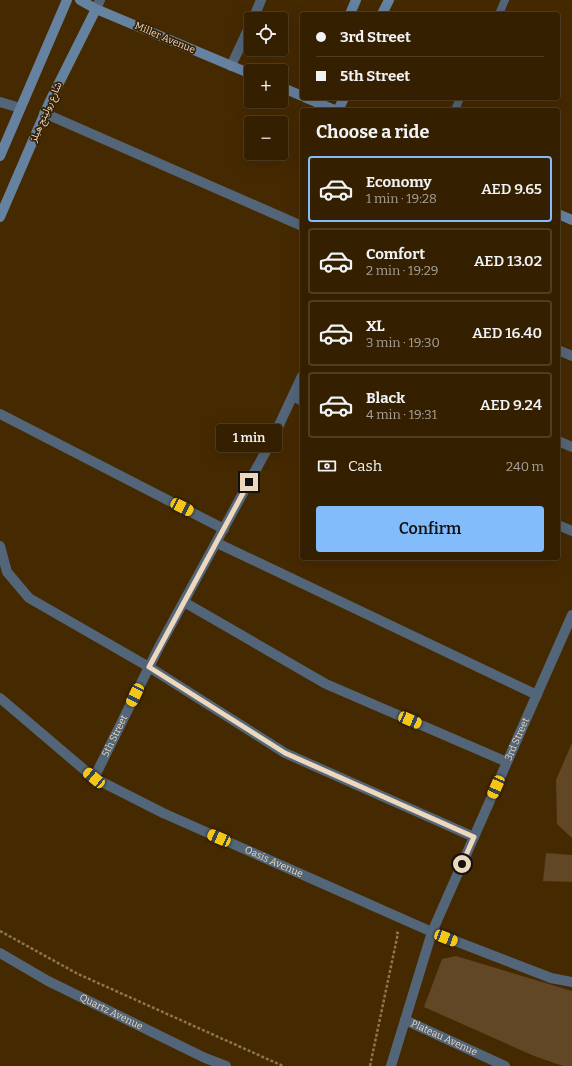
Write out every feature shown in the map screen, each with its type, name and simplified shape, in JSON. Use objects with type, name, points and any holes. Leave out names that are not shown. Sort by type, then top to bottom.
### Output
[{"type":"main road","points":[[0,156],[67,0]]},
{"type":"main road","name":"Miller Avenue","points":[[80,0],[98,5],[244,71]]},
{"type":"main road","points":[[351,12],[356,0]]},
{"type":"main road","points":[[383,12],[389,0]]},
{"type":"main road","name":"شارع رولينج هيلز","points":[[0,217],[44,113],[98,5]]},
{"type":"main road","points":[[288,90],[300,95]]},
{"type":"main road","points":[[312,100],[330,108]]},
{"type":"main road","points":[[560,215],[572,220]]},
{"type":"street","points":[[256,12],[261,0]]},
{"type":"street","points":[[231,66],[244,38]]},
{"type":"street","points":[[0,102],[20,108]]},
{"type":"street","points":[[44,113],[300,225]]},
{"type":"street","points":[[560,351],[572,356]]},
{"type":"street","name":"5th Street","points":[[94,778],[149,667],[272,440],[300,380]]},
{"type":"street","points":[[292,396],[300,400]]},
{"type":"street","points":[[0,414],[224,529]]},
{"type":"street","points":[[560,442],[572,447]]},
{"type":"street","points":[[560,526],[572,531]]},
{"type":"street","points":[[217,543],[537,695]]},
{"type":"street","points":[[0,546],[7,572],[29,598],[149,667],[285,753],[474,837]]},
{"type":"street","points":[[184,602],[326,684],[507,762]]},
{"type":"street","name":"3rd Street","points":[[391,1066],[432,932],[572,616]]},
{"type":"street","name":"Oasis Avenue","points":[[0,698],[94,778],[163,813],[432,932],[551,978],[572,982]]},
{"type":"street","name":"Quartz Avenue","points":[[0,953],[48,981],[205,1058],[226,1066]]},
{"type":"street","name":"Plateau Avenue","points":[[405,1020],[505,1066]]},
{"type":"lane","points":[[499,12],[505,0]]},
{"type":"path","points":[[370,1066],[398,933],[390,930]]},
{"type":"path","points":[[0,931],[78,974],[283,1066]]},
{"type":"shaded area","points":[[572,743],[572,838],[557,824],[556,780]]},
{"type":"shaded area","points":[[546,853],[572,855],[572,882],[543,881]]},
{"type":"shaded area","points":[[456,956],[572,991],[572,1066],[563,1066],[534,1056],[424,1007],[442,959]]},
{"type":"route","points":[[249,482],[149,667],[285,753],[474,837],[462,864]]}]
